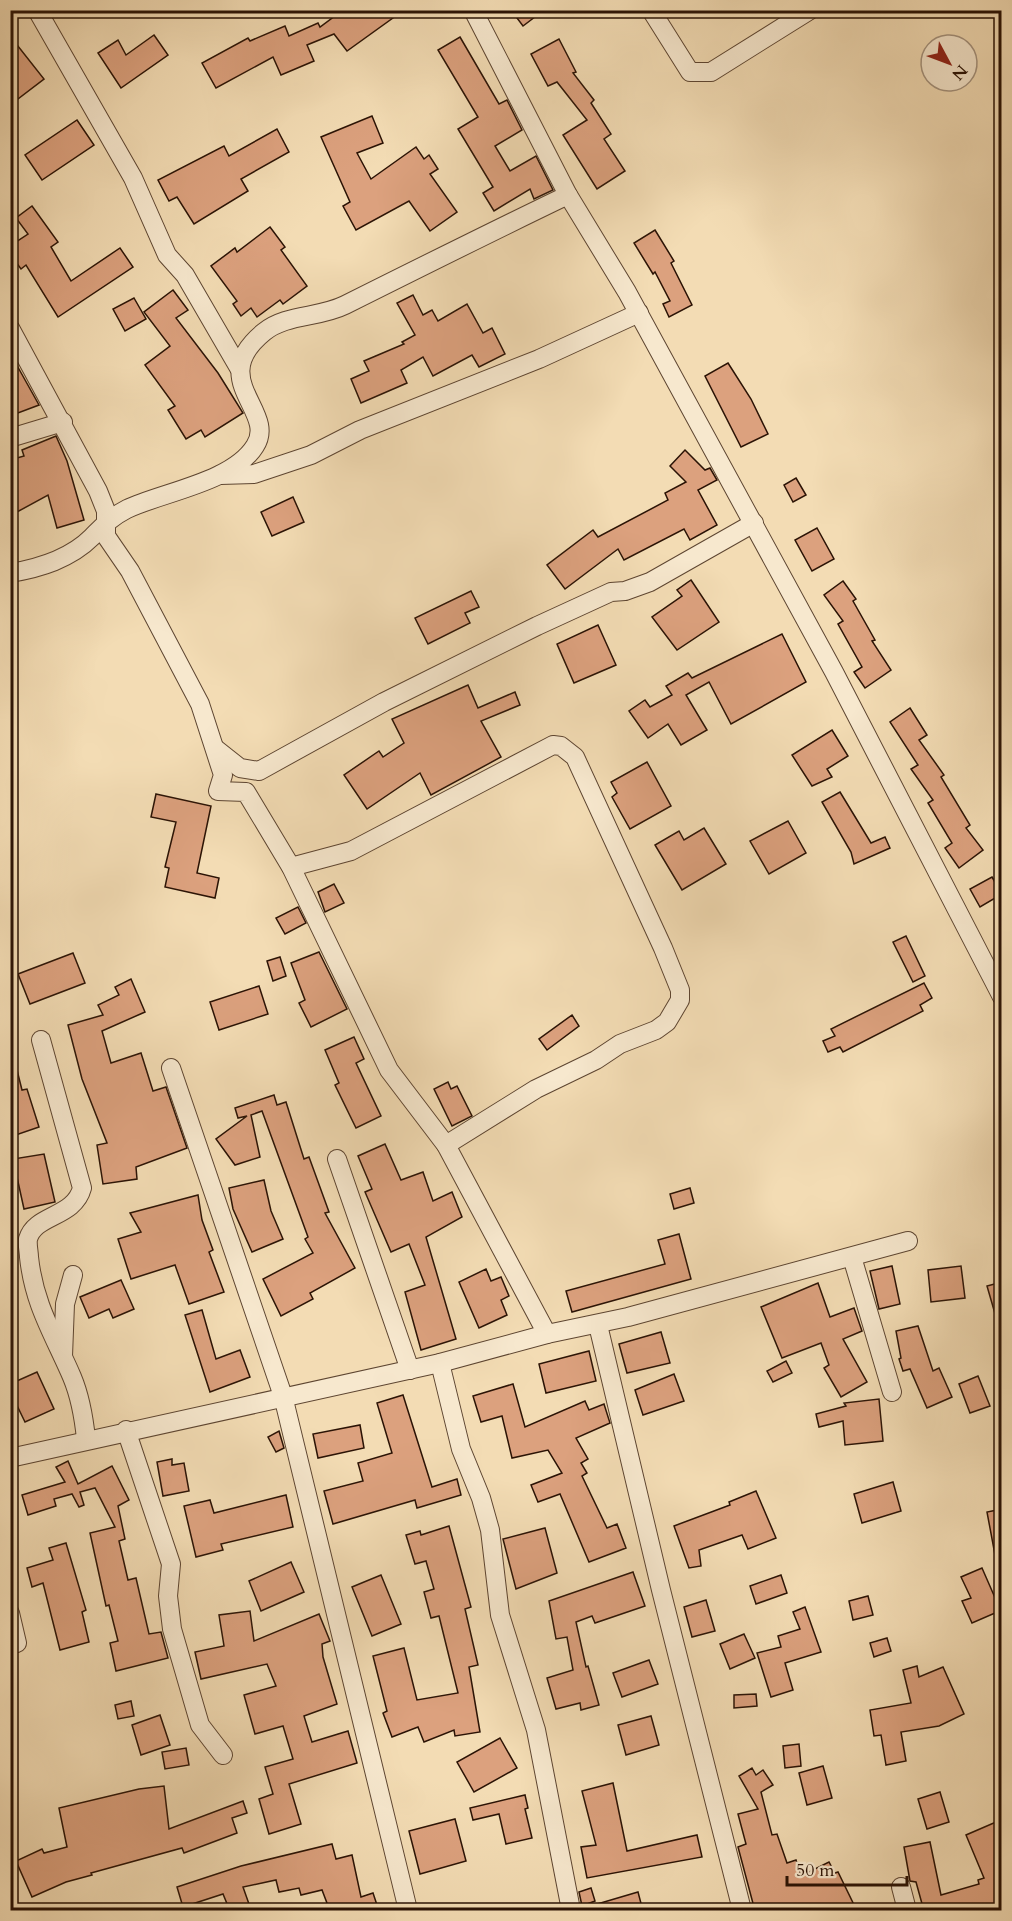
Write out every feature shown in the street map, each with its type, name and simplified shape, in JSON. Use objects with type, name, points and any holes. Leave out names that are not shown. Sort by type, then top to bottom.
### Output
[{"type":"street","points":[[10,573],[48,565],[73,552],[106,520],[129,508],[218,475],[245,458],[256,446],[260,434],[258,422],[241,383],[239,368],[185,275],[167,255],[133,177],[37,10]]},
{"type":"street","points":[[474,10],[568,195],[639,313],[754,523],[1002,997]]},
{"type":"street","points":[[651,10],[690,72],[711,72],[810,10]]},
{"type":"street","points":[[239,368],[248,350],[273,326],[345,305],[568,195]]},
{"type":"street","points":[[218,475],[254,474],[311,455],[360,430],[539,359],[639,313]]},
{"type":"street","points":[[10,328],[63,422],[98,491],[106,511],[106,536],[130,571],[200,704],[223,775],[218,791],[246,792]]},
{"type":"street","points":[[10,438],[63,422]]},
{"type":"street","points":[[246,792],[260,771],[384,702],[611,592],[625,591],[650,582],[754,523]]},
{"type":"street","points":[[291,867],[351,851],[553,745],[561,746],[575,757],[663,948],[680,990],[680,1000],[667,1023],[656,1030],[620,1044],[596,1060],[536,1089],[446,1145]]},
{"type":"street","points":[[216,749],[240,768],[260,771]]},
{"type":"street","points":[[246,792],[291,867],[389,1070],[446,1145],[547,1334]]},
{"type":"street","points":[[41,1040],[82,1188],[79,1199],[68,1210],[32,1231],[27,1241],[31,1276],[45,1324],[73,1380],[86,1439]]},
{"type":"street","points":[[171,1068],[283,1396],[408,1911]]},
{"type":"street","points":[[337,1159],[410,1370]]},
{"type":"street","points":[[10,1458],[126,1430],[410,1370],[547,1334],[598,1325],[908,1241]]},
{"type":"street","points":[[852,1257],[892,1392]]},
{"type":"street","points":[[63,1359],[64,1304],[73,1275]]},
{"type":"street","points":[[598,1325],[661,1590],[742,1911]]},
{"type":"street","points":[[440,1363],[461,1449],[481,1498],[490,1530],[500,1615],[536,1731],[571,1911]]},
{"type":"street","points":[[126,1430],[171,1564],[168,1596],[172,1629],[200,1725],[223,1755]]},
{"type":"street","points":[[10,1614],[17,1643]]},
{"type":"street","points":[[901,1887],[907,1911]]},
{"type":"building","points":[[343,10],[404,10],[347,51],[334,34],[307,45],[314,61],[281,75],[273,57],[216,88],[202,63],[248,38],[250,41],[285,26],[289,36],[318,23],[320,27]]},
{"type":"building","points":[[511,10],[544,10],[523,26]]},
{"type":"building","points":[[154,35],[168,55],[121,88],[98,53],[118,40],[126,55]]},
{"type":"building","points":[[10,36],[44,79],[10,105]]},
{"type":"building","points":[[460,37],[499,104],[507,100],[522,130],[495,146],[510,171],[536,156],[553,190],[534,199],[530,189],[494,211],[483,193],[493,187],[458,129],[478,117],[438,50]]},
{"type":"building","points":[[559,39],[576,72],[573,73],[594,100],[591,103],[611,134],[604,139],[625,171],[597,189],[563,135],[587,120],[557,82],[548,86],[531,54]]},
{"type":"building","points":[[372,116],[383,143],[357,153],[371,179],[416,147],[424,159],[429,155],[438,169],[430,174],[457,212],[430,231],[409,201],[356,230],[343,206],[350,202],[321,137]]},
{"type":"building","points":[[77,120],[94,145],[42,180],[25,155]]},
{"type":"building","points":[[277,129],[289,152],[241,179],[248,191],[194,224],[177,197],[169,201],[158,180],[224,146],[229,156]]},
{"type":"building","points":[[32,206],[58,242],[51,247],[71,281],[120,248],[133,267],[58,317],[26,265],[21,269],[10,254],[10,246],[28,234],[16,218]]},
{"type":"building","points":[[270,227],[285,247],[281,250],[307,286],[283,304],[280,300],[257,317],[251,308],[241,316],[233,304],[237,301],[211,266],[235,248],[237,252]]},
{"type":"building","points":[[655,230],[674,261],[671,263],[692,305],[669,317],[663,304],[670,301],[655,272],[653,274],[634,243]]},
{"type":"building","points":[[173,290],[188,310],[176,318],[218,373],[243,413],[205,437],[201,430],[186,439],[168,410],[175,406],[145,365],[170,346],[144,312]]},
{"type":"building","points":[[413,295],[423,315],[432,310],[438,321],[467,304],[483,333],[492,328],[505,354],[479,367],[472,355],[433,376],[423,357],[401,370],[407,383],[361,403],[351,379],[369,371],[364,361],[404,344],[402,342],[415,335],[397,303]]},
{"type":"building","points":[[134,298],[146,319],[125,331],[113,309]]},
{"type":"building","points":[[10,353],[39,405],[10,416]]},
{"type":"building","points":[[728,363],[751,399],[768,434],[741,447],[705,376]]},
{"type":"building","points":[[56,436],[67,461],[84,520],[57,528],[48,495],[17,512],[10,501],[10,460],[24,456],[22,450]]},
{"type":"building","points":[[685,450],[705,470],[710,468],[717,480],[698,490],[717,525],[690,540],[684,529],[624,560],[618,549],[565,589],[547,565],[593,530],[598,537],[668,500],[665,493],[686,482],[670,466]]},
{"type":"building","points":[[796,478],[806,495],[793,502],[784,485]]},
{"type":"building","points":[[293,497],[304,522],[272,536],[261,512]]},
{"type":"building","points":[[817,528],[834,559],[812,571],[795,540]]},
{"type":"building","points":[[691,580],[719,622],[677,650],[652,617],[682,596],[677,590]]},
{"type":"building","points":[[843,581],[856,599],[853,601],[875,640],[872,641],[891,670],[865,688],[854,672],[862,667],[838,624],[843,621],[824,595]]},
{"type":"building","points":[[471,591],[479,607],[465,613],[470,623],[428,644],[415,618]]},
{"type":"building","points":[[598,625],[616,665],[574,683],[557,644]]},
{"type":"building","points":[[782,634],[806,682],[731,724],[709,682],[686,695],[707,730],[681,745],[668,724],[648,738],[629,711],[645,700],[650,707],[672,695],[666,686],[688,673],[692,678]]},
{"type":"building","points":[[468,685],[478,708],[515,692],[520,705],[481,721],[501,757],[431,795],[420,773],[367,809],[344,775],[379,751],[383,757],[404,743],[392,719]]},
{"type":"building","points":[[910,708],[927,735],[919,740],[944,775],[941,777],[970,825],[966,828],[983,850],[959,868],[945,848],[952,843],[928,803],[933,800],[911,769],[918,765],[890,722]]},
{"type":"building","points":[[832,730],[848,756],[827,769],[832,777],[812,786],[792,755]]},
{"type":"building","points":[[647,762],[671,806],[630,829],[612,797],[617,793],[611,782]]},
{"type":"building","points":[[840,792],[871,843],[885,837],[890,848],[854,864],[851,852],[822,802]]},
{"type":"building","points":[[156,794],[211,806],[197,873],[219,878],[215,898],[165,887],[169,868],[165,867],[176,822],[151,817]]},
{"type":"building","points":[[788,821],[806,853],[769,874],[750,841]]},
{"type":"building","points":[[704,828],[726,864],[682,890],[655,845],[679,831],[684,840]]},
{"type":"building","points":[[992,877],[1002,894],[980,907],[970,889]]},
{"type":"building","points":[[334,884],[344,903],[325,912],[318,892]]},
{"type":"building","points":[[298,907],[306,923],[285,934],[276,918]]},
{"type":"building","points":[[906,936],[925,976],[913,982],[893,942]]},
{"type":"building","points":[[319,952],[347,1009],[311,1027],[299,1003],[305,1000],[291,963]]},
{"type":"building","points":[[73,953],[85,983],[30,1004],[18,974]]},
{"type":"building","points":[[280,957],[286,976],[273,981],[267,961]]},
{"type":"building","points":[[131,979],[145,1012],[102,1031],[111,1063],[141,1053],[153,1091],[166,1087],[187,1148],[136,1167],[137,1179],[103,1184],[97,1145],[107,1143],[82,1079],[68,1025],[103,1015],[98,1005],[119,995],[115,987]]},
{"type":"building","points":[[924,983],[932,998],[920,1005],[923,1011],[843,1052],[840,1047],[828,1052],[823,1041],[835,1036],[831,1029]]},
{"type":"building","points":[[259,986],[268,1014],[219,1030],[210,1002]]},
{"type":"building","points":[[572,1015],[579,1026],[547,1050],[539,1039]]},
{"type":"building","points":[[354,1037],[364,1059],[356,1063],[381,1116],[356,1128],[335,1085],[339,1083],[325,1050]]},
{"type":"building","points":[[10,1062],[15,1062],[22,1090],[27,1089],[39,1127],[10,1137]]},
{"type":"building","points":[[448,1082],[451,1089],[457,1086],[472,1116],[452,1126],[434,1089]]},
{"type":"building","points":[[274,1095],[277,1105],[286,1102],[304,1159],[309,1157],[329,1212],[325,1213],[355,1268],[310,1293],[313,1299],[281,1316],[263,1279],[313,1253],[305,1239],[308,1237],[262,1111],[251,1115],[260,1157],[235,1165],[216,1139],[247,1116],[238,1118],[235,1108]]},
{"type":"building","points":[[385,1144],[401,1180],[423,1172],[433,1201],[452,1192],[462,1217],[426,1237],[456,1339],[421,1350],[405,1292],[425,1285],[409,1244],[391,1252],[365,1192],[372,1189],[358,1156]]},
{"type":"building","points":[[44,1154],[55,1202],[24,1209],[13,1159]]},
{"type":"building","points":[[264,1180],[271,1211],[283,1239],[252,1252],[233,1209],[229,1188]]},
{"type":"building","points":[[690,1188],[694,1203],[674,1209],[670,1194]]},
{"type":"building","points":[[198,1195],[202,1220],[213,1250],[209,1252],[224,1292],[189,1304],[175,1265],[131,1279],[118,1239],[141,1232],[130,1213]]},
{"type":"building","points":[[679,1234],[691,1279],[572,1312],[566,1291],[665,1264],[658,1240]]},
{"type":"building","points":[[892,1266],[900,1304],[879,1309],[870,1271]]},
{"type":"building","points":[[961,1266],[965,1298],[931,1302],[928,1270]]},
{"type":"building","points":[[486,1269],[491,1281],[501,1277],[509,1296],[501,1300],[507,1315],[479,1328],[459,1282]]},
{"type":"building","points":[[121,1280],[134,1309],[113,1318],[109,1309],[89,1318],[80,1297]]},
{"type":"building","points":[[1002,1282],[1002,1323],[998,1324],[987,1286]]},
{"type":"building","points":[[818,1283],[830,1317],[854,1308],[862,1331],[843,1339],[867,1382],[841,1397],[824,1368],[829,1365],[821,1343],[782,1358],[761,1307]]},
{"type":"building","points":[[202,1310],[216,1359],[240,1350],[250,1377],[210,1392],[185,1315]]},
{"type":"building","points":[[918,1326],[933,1371],[939,1368],[952,1397],[927,1408],[910,1369],[903,1371],[899,1359],[901,1358],[896,1331]]},
{"type":"building","points":[[661,1332],[670,1363],[627,1373],[619,1344]]},
{"type":"building","points":[[589,1351],[596,1381],[546,1393],[539,1364]]},
{"type":"building","points":[[786,1361],[792,1373],[773,1382],[767,1371]]},
{"type":"building","points":[[37,1372],[54,1409],[25,1422],[10,1391],[10,1384]]},
{"type":"building","points":[[674,1374],[684,1401],[643,1415],[635,1390]]},
{"type":"building","points":[[978,1376],[990,1406],[970,1413],[959,1384]]},
{"type":"building","points":[[513,1384],[525,1427],[585,1401],[589,1410],[604,1404],[610,1423],[576,1438],[588,1459],[581,1463],[587,1473],[582,1476],[607,1528],[617,1524],[626,1548],[589,1562],[560,1494],[538,1502],[531,1485],[562,1473],[548,1450],[512,1458],[502,1416],[481,1422],[473,1396]]},
{"type":"building","points":[[403,1395],[432,1487],[457,1479],[461,1495],[417,1508],[415,1500],[333,1524],[324,1491],[363,1481],[358,1463],[392,1453],[377,1403]]},
{"type":"building","points":[[879,1399],[883,1441],[845,1445],[843,1421],[819,1427],[816,1414],[846,1406],[844,1403]]},
{"type":"building","points":[[360,1425],[364,1448],[318,1458],[313,1434]]},
{"type":"building","points":[[279,1431],[284,1448],[276,1452],[268,1437]]},
{"type":"building","points":[[172,1459],[172,1465],[184,1463],[189,1491],[163,1496],[157,1462]]},
{"type":"building","points":[[68,1461],[78,1484],[112,1466],[129,1500],[118,1506],[125,1539],[119,1541],[128,1580],[136,1578],[149,1634],[161,1632],[168,1658],[116,1671],[110,1643],[118,1641],[109,1605],[106,1606],[90,1533],[115,1527],[95,1488],[80,1492],[84,1505],[79,1507],[72,1494],[54,1499],[56,1506],[28,1515],[22,1495],[65,1482],[56,1467]]},
{"type":"building","points":[[893,1482],[901,1511],[862,1523],[854,1494]]},
{"type":"building","points":[[756,1491],[776,1538],[748,1549],[742,1535],[699,1550],[701,1566],[689,1568],[674,1526],[730,1505],[729,1502]]},
{"type":"building","points":[[286,1495],[293,1527],[221,1544],[223,1550],[196,1557],[184,1506],[210,1500],[214,1513]]},
{"type":"building","points":[[1002,1509],[1002,1554],[995,1555],[987,1512]]},
{"type":"building","points":[[449,1526],[471,1607],[465,1609],[478,1665],[469,1667],[480,1732],[455,1736],[454,1730],[424,1742],[418,1727],[392,1737],[383,1713],[387,1711],[373,1656],[404,1648],[417,1700],[458,1693],[439,1616],[431,1618],[424,1592],[434,1589],[426,1561],[415,1564],[406,1535],[420,1531],[421,1535]]},
{"type":"building","points":[[545,1528],[557,1573],[516,1589],[503,1539]]},
{"type":"building","points":[[66,1543],[86,1610],[82,1612],[89,1642],[60,1650],[43,1583],[32,1587],[27,1568],[53,1560],[49,1548]]},
{"type":"building","points":[[291,1562],[304,1592],[261,1611],[249,1581]]},
{"type":"building","points":[[982,1568],[996,1600],[1002,1599],[1002,1610],[972,1623],[962,1601],[971,1598],[961,1577]]},
{"type":"building","points":[[633,1572],[645,1606],[595,1623],[592,1616],[576,1622],[586,1667],[588,1666],[599,1705],[581,1710],[580,1703],[556,1709],[547,1678],[573,1670],[567,1637],[556,1639],[549,1601]]},
{"type":"building","points":[[381,1575],[401,1624],[372,1636],[352,1587]]},
{"type":"building","points":[[781,1575],[787,1593],[756,1604],[750,1586]]},
{"type":"building","points":[[868,1596],[873,1615],[853,1620],[849,1601]]},
{"type":"building","points":[[706,1600],[715,1631],[692,1637],[684,1607]]},
{"type":"building","points":[[805,1607],[821,1652],[785,1663],[793,1690],[771,1697],[757,1653],[781,1647],[778,1636],[800,1629],[793,1612]]},
{"type":"building","points":[[250,1611],[254,1641],[319,1614],[330,1641],[322,1644],[323,1657],[337,1704],[304,1716],[312,1742],[348,1731],[357,1763],[289,1784],[301,1824],[269,1834],[259,1799],[273,1794],[265,1767],[293,1759],[283,1726],[255,1734],[244,1695],[276,1686],[267,1664],[201,1679],[195,1652],[224,1646],[219,1615]]},
{"type":"building","points":[[744,1634],[755,1658],[730,1669],[720,1644]]},
{"type":"building","points":[[887,1638],[891,1651],[874,1657],[870,1643]]},
{"type":"building","points":[[649,1660],[658,1684],[622,1697],[613,1673]]},
{"type":"building","points":[[917,1666],[919,1677],[943,1667],[964,1714],[939,1726],[901,1732],[906,1761],[886,1765],[881,1735],[874,1736],[870,1710],[911,1703],[903,1670]]},
{"type":"building","points":[[756,1694],[757,1706],[734,1708],[734,1695]]},
{"type":"building","points":[[131,1701],[134,1716],[118,1719],[115,1705]]},
{"type":"building","points":[[160,1715],[170,1745],[141,1755],[132,1725]]},
{"type":"building","points":[[651,1716],[659,1745],[626,1755],[618,1725]]},
{"type":"building","points":[[500,1738],[517,1768],[474,1792],[457,1762]]},
{"type":"building","points":[[799,1744],[801,1766],[785,1768],[783,1746]]},
{"type":"building","points":[[186,1748],[189,1765],[165,1769],[162,1752]]},
{"type":"building","points":[[823,1766],[832,1798],[807,1805],[799,1773]]},
{"type":"building","points":[[752,1768],[756,1775],[763,1770],[773,1785],[761,1792],[772,1835],[777,1834],[787,1863],[796,1860],[801,1876],[829,1862],[835,1873],[838,1872],[857,1911],[778,1911],[778,1904],[755,1911],[738,1847],[746,1844],[738,1814],[758,1809],[739,1776]]},
{"type":"building","points":[[613,1783],[627,1851],[697,1835],[702,1857],[587,1878],[581,1847],[596,1845],[582,1791]]},
{"type":"building","points":[[164,1786],[169,1829],[243,1801],[247,1813],[232,1818],[237,1833],[184,1853],[182,1848],[91,1873],[92,1875],[66,1882],[32,1897],[16,1861],[42,1849],[44,1853],[67,1847],[59,1808],[139,1789]]},
{"type":"building","points":[[940,1792],[949,1822],[927,1829],[918,1799]]},
{"type":"building","points":[[525,1795],[528,1808],[525,1809],[532,1838],[506,1844],[499,1814],[473,1820],[470,1808]]},
{"type":"building","points":[[455,1819],[466,1861],[420,1874],[409,1831]]},
{"type":"building","points":[[996,1822],[1002,1836],[1002,1911],[924,1911],[916,1882],[910,1881],[904,1847],[930,1842],[941,1895],[979,1884],[978,1880],[984,1878],[966,1835]]},
{"type":"building","points":[[332,1844],[336,1859],[352,1855],[361,1897],[373,1893],[379,1911],[330,1911],[322,1890],[301,1895],[299,1888],[279,1892],[276,1880],[243,1887],[249,1904],[230,1911],[223,1894],[183,1907],[177,1887],[241,1866]]},
{"type":"building","points":[[591,1888],[595,1901],[582,1906],[579,1892]]},
{"type":"building","points":[[638,1892],[643,1911],[588,1911],[587,1907]]}]
